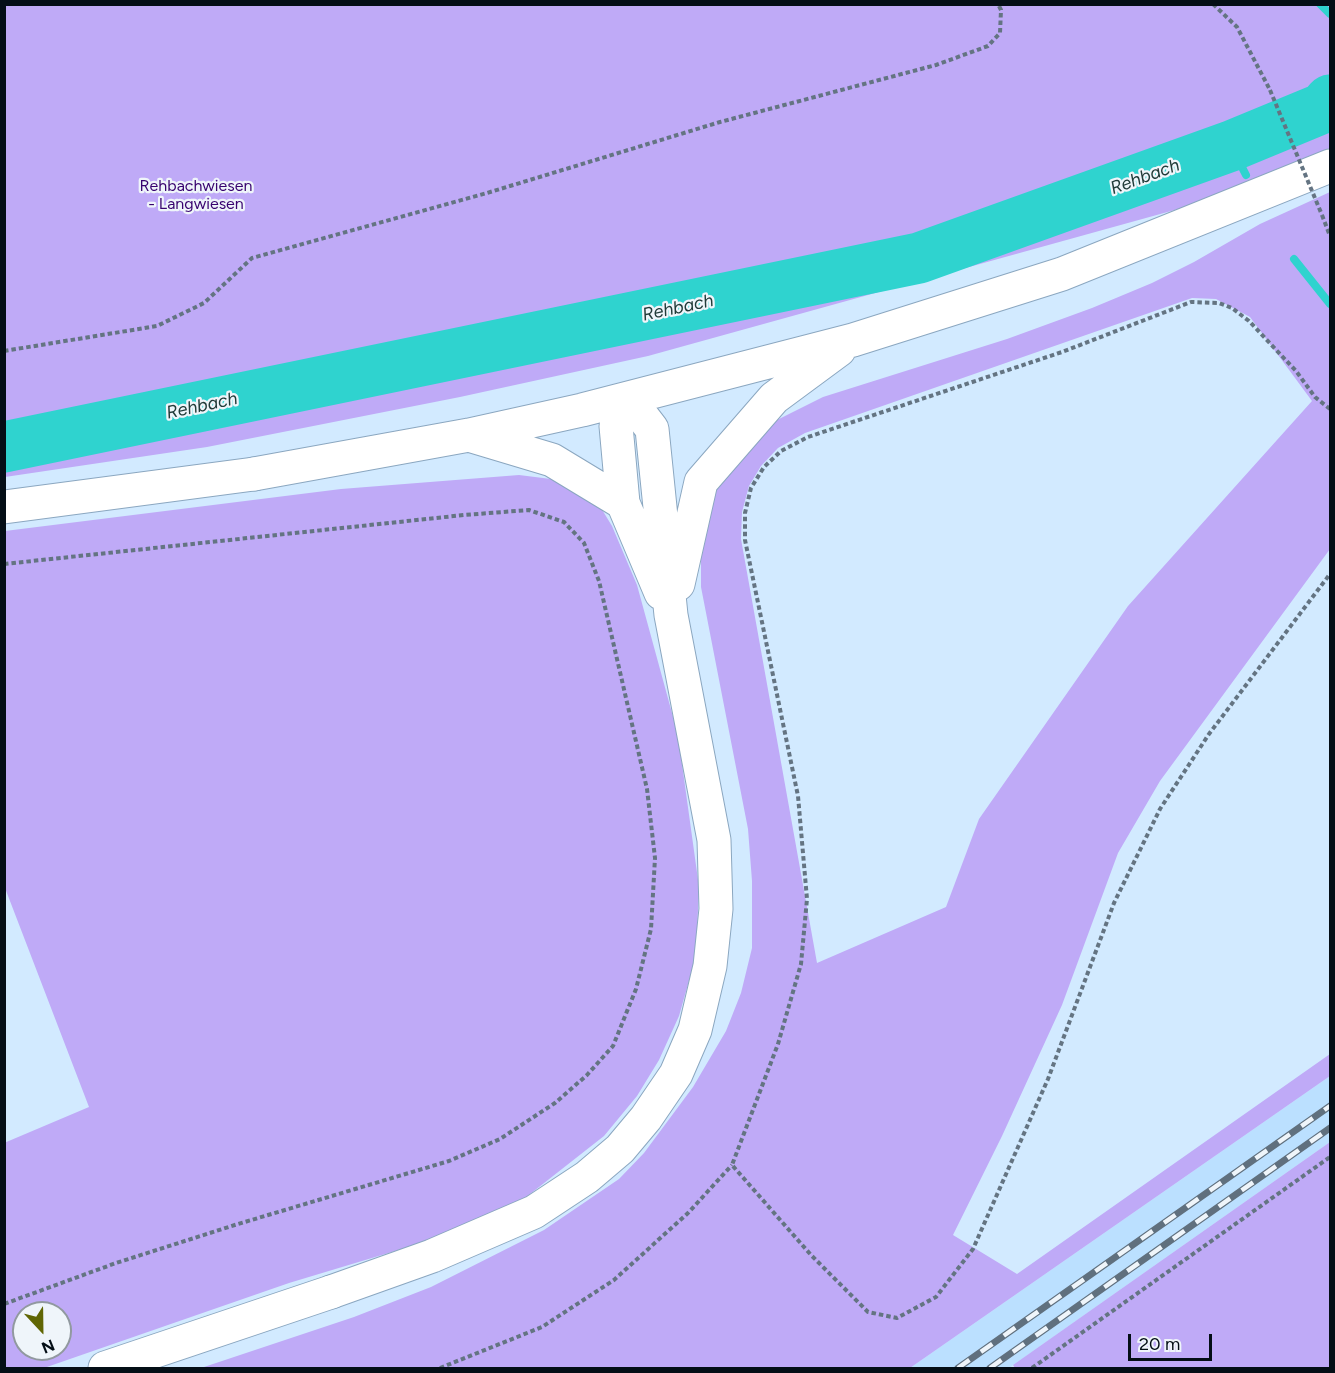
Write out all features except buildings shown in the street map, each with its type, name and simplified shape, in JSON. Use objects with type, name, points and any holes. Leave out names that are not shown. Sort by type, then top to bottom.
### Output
[{"type":"main road","points":[[4,507],[254,474],[468,435],[629,399],[852,340],[1062,274],[1330,166]]},
{"type":"main road","points":[[671,615],[701,482],[774,398],[852,340]]},
{"type":"main road","points":[[629,399],[616,426],[623,503],[671,615]]},
{"type":"main road","points":[[105,1368],[432,1256],[534,1212],[587,1177],[620,1149],[646,1119],[676,1074],[694,1030],[704,997],[716,909],[714,840],[671,615],[652,429],[629,399]]},
{"type":"main road","points":[[468,435],[552,460],[623,503]]},
{"type":"path","points":[[4,351],[157,326],[204,303],[252,258],[487,193],[720,122],[936,65],[988,46],[1000,33],[1001,10],[998,4]]},
{"type":"path","points":[[1213,4],[1237,27],[1270,90],[1330,236]]},
{"type":"path","points":[[440,1368],[542,1327],[614,1280],[688,1213],[732,1165],[778,1044],[801,964],[807,899],[798,796],[745,540],[745,513],[751,488],[764,467],[781,451],[808,437],[1062,352],[1191,302],[1219,303],[1232,308],[1249,321],[1296,371],[1315,398],[1330,409]]},
{"type":"path","points":[[4,564],[496,512],[529,510],[564,522],[584,543],[599,581],[647,789],[655,858],[651,929],[636,989],[625,1018],[613,1046],[587,1075],[555,1103],[500,1139],[448,1161],[205,1235],[4,1304]]},
{"type":"path","points":[[732,1165],[810,1256],[868,1312],[897,1318],[936,1297],[973,1250],[1048,1079],[1114,903],[1160,809],[1209,734],[1330,574]]},
{"type":"path","points":[[1032,1368],[1330,1156]]},
{"type":"shaded area","points":[[1330,1076],[1330,1142],[1009,1368],[910,1368]]},
{"type":"green space","name":"Rehbachwiesen - Langwiesen","points":[[5,5],[1330,5],[1330,149],[1200,203],[648,356],[460,397],[207,447],[5,477]]},
{"type":"green space","points":[[1330,192],[1330,549],[1160,781],[1118,853],[1062,1005],[1002,1136],[953,1235],[1017,1274],[1330,1054],[1330,1076],[910,1368],[201,1368],[354,1317],[431,1287],[544,1230],[619,1179],[644,1153],[693,1087],[726,1031],[741,993],[752,948],[752,881],[748,829],[701,587],[701,552],[714,484],[767,425],[823,397],[1007,339],[1092,308],[1152,283],[1194,262],[1260,224]],"holes":[[[1192,298],[1216,299],[1250,317],[1312,401],[1128,606],[979,819],[946,907],[817,963],[741,539],[742,512],[749,486],[761,466],[778,448],[805,433]]]},
{"type":"green space","points":[[519,475],[551,479],[569,486],[601,508],[612,526],[637,585],[678,735],[699,887],[696,956],[679,1016],[659,1060],[637,1096],[604,1136],[525,1198],[425,1242],[289,1283],[72,1358],[72,1301],[12,1301],[12,1361],[64,1361],[44,1368],[5,1368],[4,1143],[89,1107],[5,888],[5,531],[341,489]]},
{"type":"green space","points":[[1330,1142],[1330,1368],[1015,1368],[1013,1365]]},
{"type":"waterway","points":[[1320,4],[1330,14]]},
{"type":"waterway","name":"Rehbach","points":[[4,447],[919,258],[1231,146],[1323,108],[1330,100]]},
{"type":"waterway","points":[[1231,146],[1246,175]]},
{"type":"waterway","points":[[1294,259],[1330,304]]},
{"type":"railway","points":[[958,1368],[1330,1106]]},
{"type":"railway","points":[[990,1368],[1330,1128]]}]
